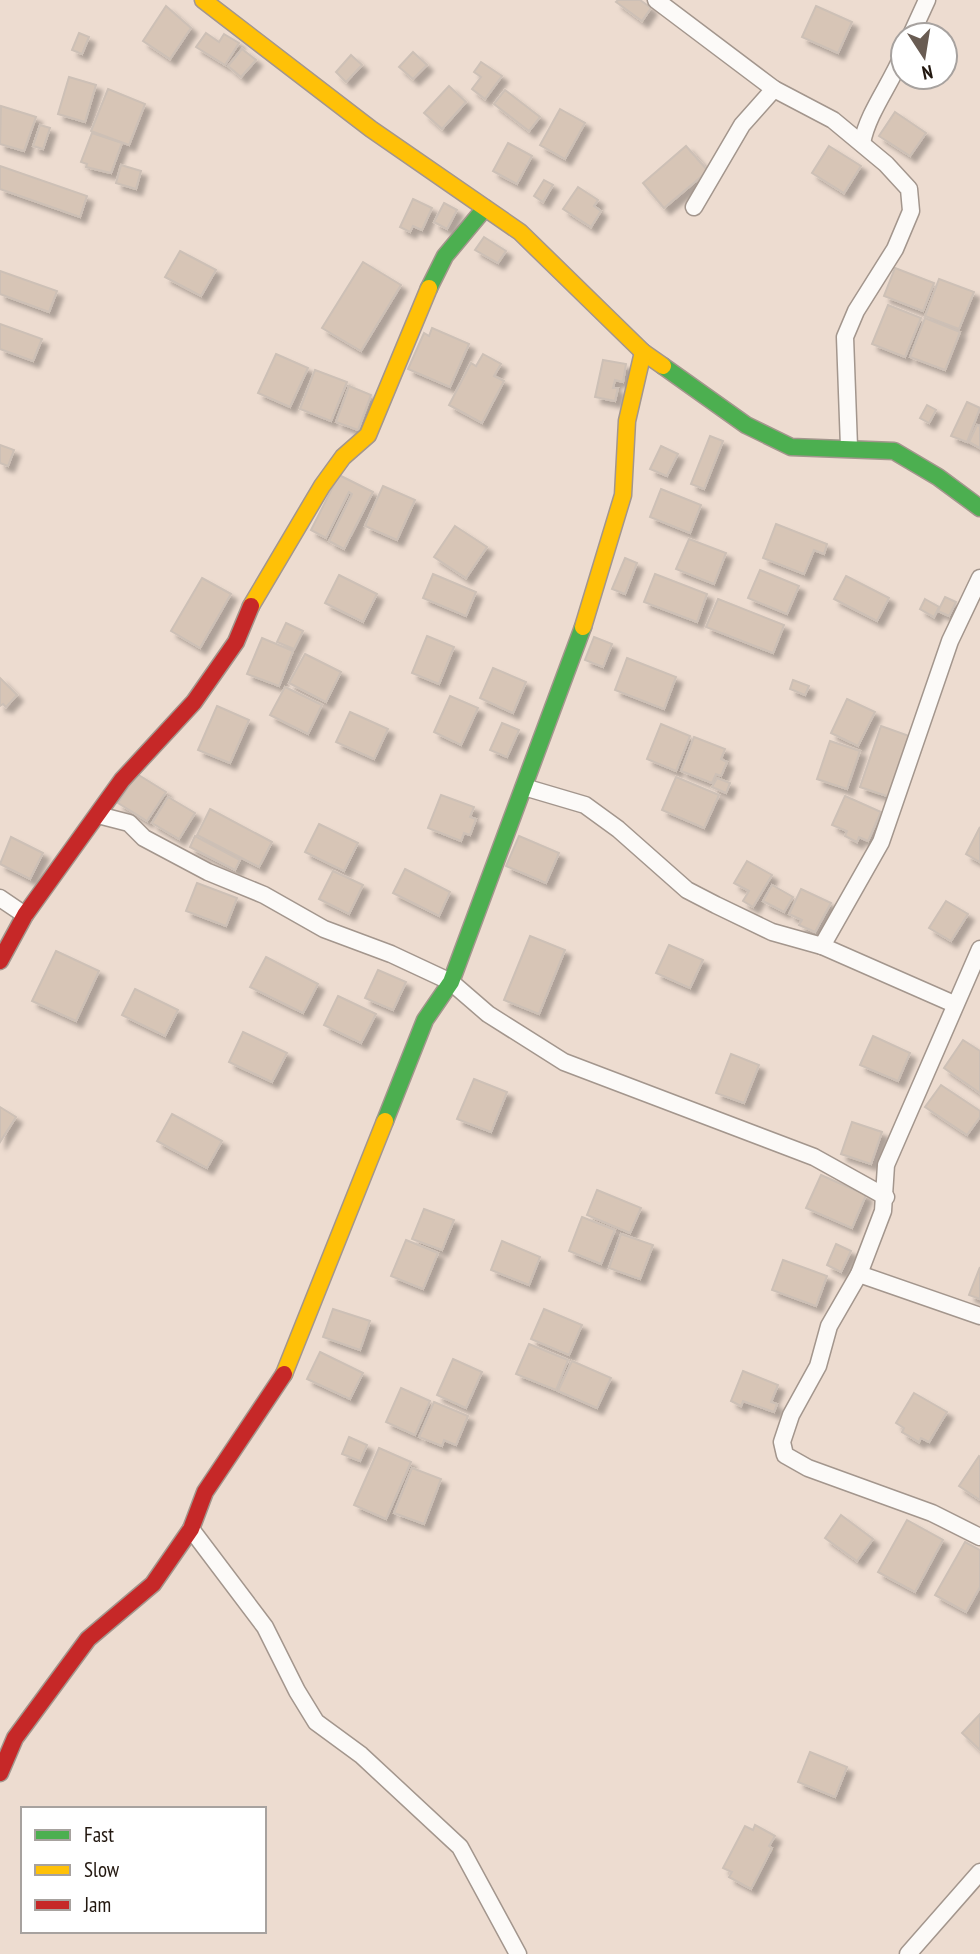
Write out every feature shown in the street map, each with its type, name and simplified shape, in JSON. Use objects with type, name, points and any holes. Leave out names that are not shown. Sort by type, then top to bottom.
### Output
[{"type":"street","points":[[203,0],[371,129],[520,232],[643,352],[746,425],[791,447],[849,447],[894,451],[938,477],[980,508]]},
{"type":"street","points":[[656,0],[775,89],[833,120],[862,143],[909,189],[911,211],[895,249],[856,311],[845,337],[849,447]]},
{"type":"street","points":[[917,21],[927,0]]},
{"type":"street","points":[[862,143],[865,129],[889,87]]},
{"type":"street","points":[[694,207],[742,125],[775,89]]},
{"type":"street","points":[[0,961],[25,915],[97,815],[152,745],[194,702],[236,642],[254,598],[322,485],[343,457],[368,435],[433,279],[445,256],[485,208]]},
{"type":"street","points":[[0,1773],[8,1736],[88,1639],[153,1584],[191,1529],[205,1492],[288,1368],[425,1020],[451,982],[493,863],[572,662],[623,495],[627,421],[643,352]]},
{"type":"street","points":[[822,946],[881,842],[950,640],[980,578]]},
{"type":"street","points":[[524,787],[585,805],[618,829],[687,890],[772,932],[822,946],[954,1004]]},
{"type":"street","points":[[97,815],[129,823],[144,838],[208,872],[264,895],[324,929],[391,954],[451,982],[488,1014],[564,1062],[814,1157],[886,1197]]},
{"type":"street","points":[[0,898],[25,915]]},
{"type":"street","points":[[980,949],[974,981],[954,1004],[886,1165],[886,1197],[859,1274],[830,1326],[817,1366],[791,1415],[782,1442],[785,1455],[833,1478],[932,1513],[980,1537]]},
{"type":"street","points":[[859,1274],[980,1316]]},
{"type":"street","points":[[191,1529],[265,1627],[297,1692],[316,1721],[361,1755],[460,1847],[519,1954]]},
{"type":"street","points":[[908,1954],[980,1872]]},
{"type":"building","points":[[640,0],[651,8],[642,21],[616,2]]},
{"type":"building","points":[[166,6],[191,28],[170,59],[143,41]]},
{"type":"building","points":[[816,6],[852,22],[838,53],[802,37]]},
{"type":"building","points":[[79,33],[89,37],[82,54],[72,50]]},
{"type":"building","points":[[206,33],[219,42],[224,34],[239,43],[225,65],[196,47]]},
{"type":"building","points":[[242,49],[256,60],[241,77],[228,66]]},
{"type":"building","points":[[413,52],[427,65],[413,79],[399,67]]},
{"type":"building","points":[[351,55],[362,65],[346,82],[336,72]]},
{"type":"building","points":[[481,62],[502,76],[485,99],[472,89],[481,77],[474,72]]},
{"type":"building","points":[[69,77],[96,85],[85,122],[58,114]]},
{"type":"building","points":[[449,86],[466,102],[442,129],[424,113]]},
{"type":"building","points":[[108,89],[145,104],[129,145],[91,131]]},
{"type":"building","points":[[505,90],[540,117],[529,131],[494,104]]},
{"type":"building","points":[[1,106],[36,117],[24,151],[0,144]]},
{"type":"building","points":[[560,109],[585,123],[565,159],[540,145]]},
{"type":"building","points":[[895,112],[926,133],[910,156],[879,136]]},
{"type":"building","points":[[40,125],[50,128],[43,149],[33,146]]},
{"type":"building","points":[[92,133],[122,143],[111,173],[86,167],[87,164],[81,162]]},
{"type":"building","points":[[508,143],[532,156],[517,184],[493,171]]},
{"type":"building","points":[[686,146],[708,171],[664,208],[643,183]]},
{"type":"building","points":[[829,146],[861,166],[844,193],[812,173]]},
{"type":"building","points":[[121,165],[141,171],[136,189],[116,183]]},
{"type":"building","points":[[0,166],[87,196],[80,217],[0,189]]},
{"type":"building","points":[[544,180],[553,185],[543,202],[534,196]]},
{"type":"building","points":[[578,187],[598,200],[594,206],[601,211],[591,227],[563,209]]},
{"type":"building","points":[[413,199],[432,208],[422,230],[413,226],[410,232],[400,227]]},
{"type":"building","points":[[444,203],[457,210],[447,229],[434,222]]},
{"type":"building","points":[[484,237],[506,251],[498,263],[475,250]]},
{"type":"building","points":[[180,251],[216,270],[201,296],[165,277]]},
{"type":"building","points":[[363,262],[401,285],[361,351],[322,328]]},
{"type":"building","points":[[895,268],[934,283],[923,311],[884,296]]},
{"type":"building","points":[[0,271],[57,291],[49,312],[0,294]]},
{"type":"building","points":[[939,279],[974,292],[959,329],[925,316]]},
{"type":"building","points":[[888,305],[921,318],[905,357],[872,344]]},
{"type":"building","points":[[925,318],[960,332],[945,370],[910,357]]},
{"type":"building","points":[[0,324],[42,339],[33,361],[0,349]]},
{"type":"building","points":[[432,328],[469,344],[450,387],[408,369],[424,333],[429,336]]},
{"type":"building","points":[[276,354],[308,368],[290,407],[258,393]]},
{"type":"building","points":[[483,354],[501,364],[494,376],[504,381],[482,423],[449,405],[471,363],[476,366]]},
{"type":"building","points":[[603,360],[626,364],[623,382],[615,380],[613,388],[618,388],[615,401],[595,397]]},
{"type":"building","points":[[315,370],[347,382],[331,421],[300,409]]},
{"type":"building","points":[[349,386],[371,395],[358,430],[336,422]]},
{"type":"building","points":[[967,402],[980,408],[967,442],[951,436]]},
{"type":"building","points":[[927,405],[936,410],[929,423],[920,418]]},
{"type":"building","points":[[977,425],[980,426],[980,448],[969,442]]},
{"type":"building","points":[[710,436],[723,441],[704,489],[691,484]]},
{"type":"building","points":[[0,445],[14,450],[8,466],[0,463]]},
{"type":"building","points":[[661,446],[678,454],[667,476],[650,469]]},
{"type":"building","points":[[339,475],[373,492],[344,549],[329,541],[352,494],[349,492],[326,538],[311,530]]},
{"type":"building","points":[[383,486],[415,500],[397,540],[365,526]]},
{"type":"building","points":[[661,489],[701,505],[690,533],[650,517]]},
{"type":"building","points":[[776,524],[827,544],[824,554],[814,550],[804,574],[763,558]]},
{"type":"building","points":[[455,526],[487,547],[466,578],[434,557]]},
{"type":"building","points":[[689,539],[726,553],[714,584],[676,569]]},
{"type":"building","points":[[625,558],[637,563],[625,594],[612,589]]},
{"type":"building","points":[[760,570],[799,586],[787,614],[748,598]]},
{"type":"building","points":[[433,574],[476,592],[466,616],[423,598]]},
{"type":"building","points":[[655,574],[707,594],[697,622],[644,602]]},
{"type":"building","points":[[339,575],[377,594],[363,622],[325,603]]},
{"type":"building","points":[[846,576],[889,598],[877,621],[834,599]]},
{"type":"building","points":[[202,578],[231,594],[200,648],[171,631]]},
{"type":"building","points":[[945,597],[956,602],[949,616],[938,611]]},
{"type":"building","points":[[718,599],[784,625],[773,653],[706,627]]},
{"type":"building","points":[[925,599],[939,607],[934,617],[920,609]]},
{"type":"building","points":[[286,623],[303,631],[294,649],[277,642]]},
{"type":"building","points":[[427,636],[454,647],[439,684],[412,673]]},
{"type":"building","points":[[594,637],[612,644],[603,667],[585,660]]},
{"type":"building","points":[[262,638],[293,651],[279,686],[247,674]]},
{"type":"building","points":[[305,654],[341,672],[326,702],[289,683]]},
{"type":"building","points":[[627,658],[676,677],[664,709],[615,690]]},
{"type":"building","points":[[493,668],[526,682],[513,713],[480,698]]},
{"type":"building","points":[[0,678],[17,695],[6,707],[3,704],[0,706]]},
{"type":"building","points":[[793,680],[809,686],[805,695],[790,689]]},
{"type":"building","points":[[285,687],[322,705],[308,734],[270,715]]},
{"type":"building","points":[[450,696],[478,708],[461,745],[434,732]]},
{"type":"building","points":[[847,699],[875,712],[858,746],[831,733]]},
{"type":"building","points":[[217,706],[249,720],[230,763],[198,750]]},
{"type":"building","points":[[350,712],[388,729],[374,759],[336,742]]},
{"type":"building","points":[[502,723],[519,730],[507,757],[490,750]]},
{"type":"building","points":[[661,724],[690,736],[676,771],[647,759]]},
{"type":"building","points":[[881,726],[912,737],[890,797],[860,787]]},
{"type":"building","points":[[694,737],[725,749],[721,759],[727,762],[721,776],[716,774],[712,783],[681,771]]},
{"type":"building","points":[[830,741],[860,751],[847,789],[817,779]]},
{"type":"building","points":[[137,774],[166,792],[147,821],[118,803]]},
{"type":"building","points":[[676,777],[719,795],[704,828],[662,810]]},
{"type":"building","points":[[717,778],[730,783],[726,793],[712,787]]},
{"type":"building","points":[[441,795],[474,807],[470,817],[476,819],[470,835],[464,833],[461,841],[428,828]]},
{"type":"building","points":[[845,796],[881,812],[868,841],[859,837],[857,842],[845,836],[847,831],[832,825]]},
{"type":"building","points":[[168,797],[195,813],[179,839],[152,823]]},
{"type":"building","points":[[210,809],[272,842],[259,867],[197,835]]},
{"type":"building","points":[[319,824],[358,843],[344,871],[305,852]]},
{"type":"building","points":[[980,827],[980,862],[966,854]]},
{"type":"building","points":[[195,836],[240,860],[235,870],[190,847]]},
{"type":"building","points":[[519,836],[559,853],[546,883],[506,866]]},
{"type":"building","points":[[11,837],[43,853],[30,879],[0,864]]},
{"type":"building","points":[[747,861],[772,875],[753,907],[743,901],[749,891],[734,883]]},
{"type":"building","points":[[405,869],[450,892],[439,916],[393,893]]},
{"type":"building","points":[[333,871],[363,885],[349,914],[319,899]]},
{"type":"building","points":[[197,883],[237,898],[226,926],[186,911]]},
{"type":"building","points":[[772,885],[793,897],[784,912],[763,901]]},
{"type":"building","points":[[801,889],[831,903],[815,932],[799,925],[802,920],[789,914]]},
{"type":"building","points":[[946,901],[968,914],[951,941],[929,928]]},
{"type":"building","points":[[530,936],[565,950],[539,1014],[504,1000]]},
{"type":"building","points":[[669,945],[703,960],[690,988],[656,973]]},
{"type":"building","points":[[56,951],[99,971],[76,1021],[32,1001]]},
{"type":"building","points":[[266,957],[318,984],[303,1013],[250,987]]},
{"type":"building","points":[[378,970],[406,982],[393,1010],[365,998]]},
{"type":"building","points":[[135,989],[178,1010],[165,1036],[122,1015]]},
{"type":"building","points":[[338,996],[376,1014],[361,1043],[324,1025]]},
{"type":"building","points":[[243,1032],[287,1053],[272,1082],[229,1062]]},
{"type":"building","points":[[873,1036],[910,1053],[898,1081],[860,1065]]},
{"type":"building","points":[[963,1040],[980,1051],[980,1093],[944,1068]]},
{"type":"building","points":[[731,1054],[759,1065],[744,1103],[716,1093]]},
{"type":"building","points":[[474,1079],[507,1092],[491,1132],[457,1119]]},
{"type":"building","points":[[941,1085],[980,1111],[980,1117],[967,1135],[925,1107]]},
{"type":"building","points":[[0,1107],[16,1117],[0,1142]]},
{"type":"building","points":[[172,1114],[222,1141],[207,1168],[157,1141]]},
{"type":"building","points":[[852,1122],[882,1132],[871,1164],[841,1154]]},
{"type":"building","points":[[821,1175],[866,1195],[852,1228],[806,1208]]},
{"type":"building","points":[[597,1190],[641,1208],[630,1233],[587,1215]]},
{"type":"building","points":[[424,1209],[454,1220],[442,1250],[412,1239]]},
{"type":"building","points":[[582,1217],[615,1230],[601,1264],[569,1251]]},
{"type":"building","points":[[621,1234],[653,1245],[640,1279],[609,1268]]},
{"type":"building","points":[[406,1240],[438,1253],[423,1289],[391,1276]]},
{"type":"building","points":[[502,1241],[540,1257],[529,1285],[491,1270]]},
{"type":"building","points":[[836,1244],[851,1251],[841,1272],[827,1265]]},
{"type":"building","points":[[783,1260],[827,1276],[816,1306],[772,1290]]},
{"type":"building","points":[[980,1267],[980,1299],[969,1295]]},
{"type":"building","points":[[333,1309],[370,1321],[360,1350],[323,1337]]},
{"type":"building","points":[[544,1309],[582,1325],[569,1355],[531,1339]]},
{"type":"building","points":[[529,1344],[568,1360],[556,1390],[516,1374]]},
{"type":"building","points":[[320,1352],[363,1373],[350,1399],[307,1379]]},
{"type":"building","points":[[453,1359],[482,1372],[466,1408],[437,1395]]},
{"type":"building","points":[[572,1361],[611,1378],[597,1408],[558,1391]]},
{"type":"building","points":[[743,1371],[778,1385],[771,1402],[777,1404],[774,1412],[743,1401],[741,1406],[731,1401]]},
{"type":"building","points":[[401,1388],[430,1401],[415,1435],[386,1422]]},
{"type":"building","points":[[914,1393],[947,1412],[929,1442],[921,1438],[919,1442],[902,1432],[904,1428],[896,1423]]},
{"type":"building","points":[[434,1402],[468,1416],[456,1445],[444,1440],[442,1446],[419,1437]]},
{"type":"building","points":[[349,1437],[367,1445],[360,1461],[342,1454]]},
{"type":"building","points":[[379,1448],[411,1462],[386,1519],[354,1505]]},
{"type":"building","points":[[980,1457],[980,1500],[959,1486]]},
{"type":"building","points":[[412,1468],[441,1479],[424,1524],[394,1513]]},
{"type":"building","points":[[841,1515],[873,1539],[857,1561],[825,1538]]},
{"type":"building","points":[[907,1520],[943,1540],[915,1592],[878,1572]]},
{"type":"building","points":[[965,1542],[980,1550],[980,1587],[966,1612],[935,1595]]},
{"type":"building","points":[[980,1714],[980,1750],[962,1733]]},
{"type":"building","points":[[810,1752],[847,1767],[835,1797],[798,1782]]},
{"type":"building","points":[[755,1825],[775,1836],[769,1846],[772,1848],[751,1889],[729,1877],[732,1872],[723,1868],[745,1826],[753,1830]]},
{"type":"traffic: fast","points":[[429,288],[445,256],[485,208]]},
{"type":"traffic: fast","points":[[663,366],[746,425],[791,447],[894,451],[938,477],[980,508]]},
{"type":"traffic: fast","points":[[385,1121],[425,1020],[451,982],[583,627]]},
{"type":"traffic: slow","points":[[203,0],[371,129],[520,232],[643,352],[663,366]]},
{"type":"traffic: slow","points":[[251,606],[322,486],[343,457],[368,435],[429,288]]},
{"type":"traffic: slow","points":[[583,627],[623,495],[627,421],[643,352]]},
{"type":"traffic: slow","points":[[284,1374],[385,1121]]},
{"type":"traffic: jam","points":[[0,961],[25,915],[122,780],[194,702],[236,642],[251,606]]},
{"type":"traffic: jam","points":[[0,1773],[15,1738],[88,1639],[153,1584],[191,1529],[205,1492],[284,1374]]}]
